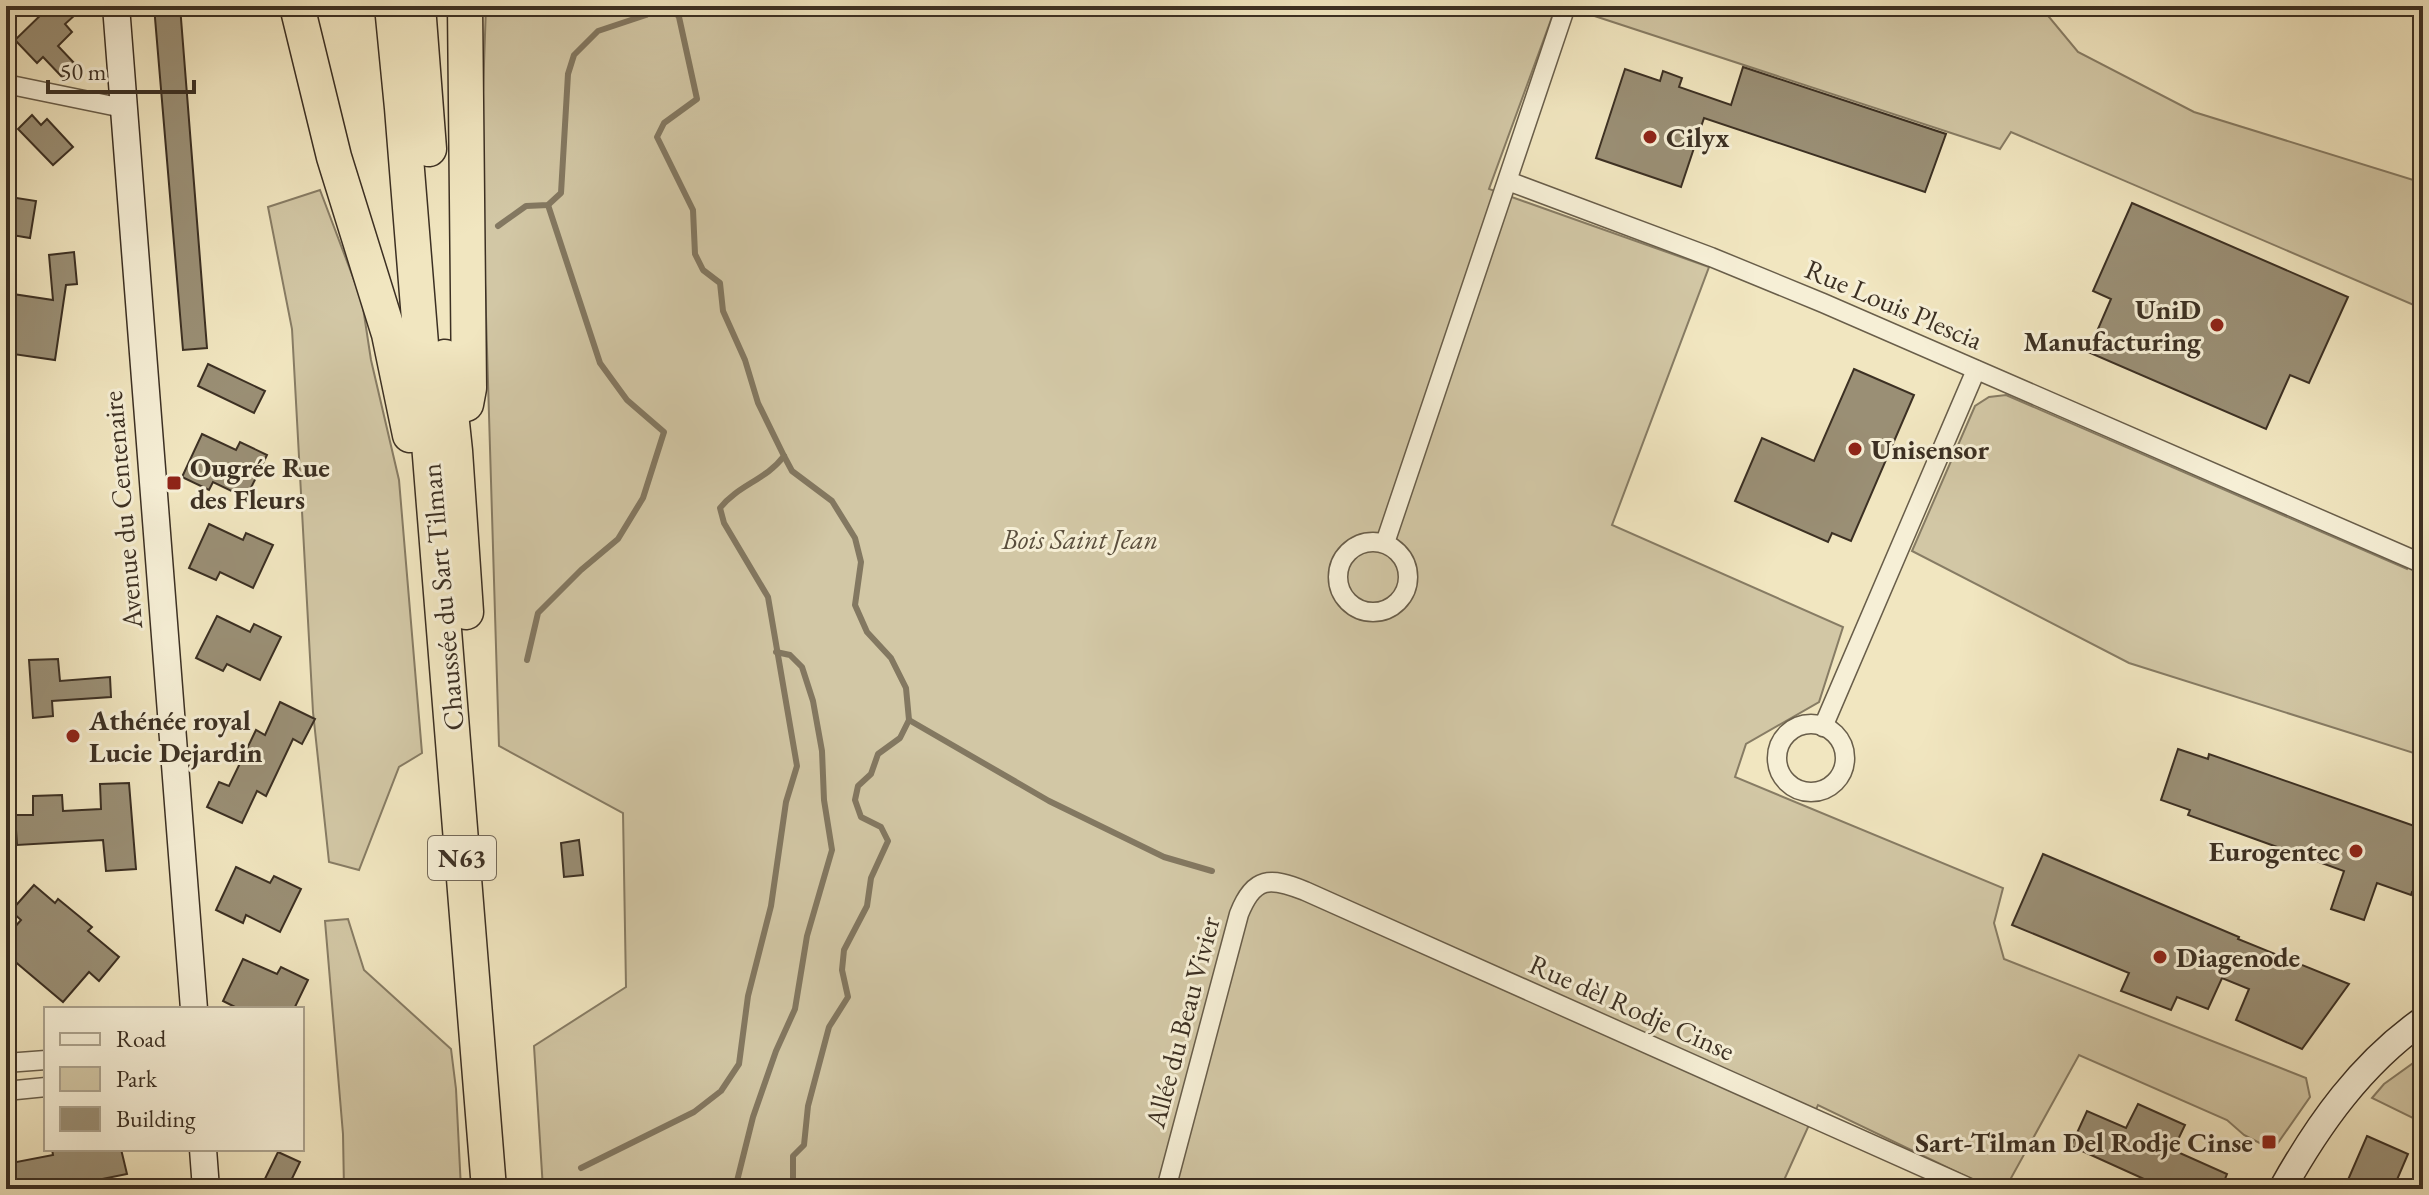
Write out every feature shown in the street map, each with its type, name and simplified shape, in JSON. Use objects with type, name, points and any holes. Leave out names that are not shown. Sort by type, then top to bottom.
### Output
[{"type":"highway","points":[[297,6],[334,157],[389,334],[419,478],[436,526]]},
{"type":"highway","name":"Chaussée du Sart Tilman","points":[[392,6],[489,1189]]},
{"type":"highway","name":"Chaussée du Sart Tilman","points":[[418,6],[513,1189]]},
{"type":"highway","points":[[455,451],[469,388],[465,6]]},
{"type":"street","name":"Avenue du Centenaire","points":[[116,6],[194,1007]]},
{"type":"street","points":[[1385,543],[1566,6]]},
{"type":"street","points":[[6,84],[123,108]]},
{"type":"street","name":"Rue Louis Plescia","points":[[1508,181],[1711,257],[2423,564]]},
{"type":"street","points":[[1823,727],[1976,370]]},
{"type":"street","name":"Rue dèl Rodje Cinse","points":[[1269,881],[1305,891],[1972,1189]]},
{"type":"street","name":"Allée du Beau Vivier","points":[[1166,1189],[1239,914],[1250,893],[1261,883],[1269,881]]},
{"type":"street","points":[[2282,1189],[2333,1106],[2374,1059],[2423,1020]]},
{"type":"street","points":[[6,1063],[44,1060]]},
{"type":"street","points":[[6,1091],[44,1087]]},
{"type":"street","points":[[203,1151],[206,1189]]},
{"type":"green space","name":"Bois Saint Jean","points":[[486,6],[1556,6],[1489,189],[1709,267],[1612,525],[1843,627],[1819,702],[1746,744],[1735,777],[2003,888],[1994,923],[2004,959],[2306,1078],[2310,1097],[2273,1150],[2244,1135],[2227,1120],[2079,1055],[2005,1189],[1992,1189],[1818,1105],[1780,1189],[543,1189],[534,1046],[626,987],[623,813],[499,746],[481,150]]},
{"type":"green space","points":[[1564,6],[2040,6],[2078,52],[2194,112],[2423,183],[2423,309],[2011,132],[2000,149]]},
{"type":"green space","points":[[320,190],[362,301],[371,360],[399,480],[422,753],[399,767],[359,870],[329,862],[313,712],[292,329],[268,207]]},
{"type":"green space","points":[[2006,395],[2407,569],[2423,535],[2423,756],[2129,663],[1912,551],[1975,406],[1989,397]]},
{"type":"green space","points":[[348,919],[364,970],[451,1049],[461,1189],[344,1189],[343,1134],[325,921]]},
{"type":"green space","points":[[2423,1056],[2423,1123],[2372,1098],[2384,1084]]},
{"type":"building","points":[[50,6],[67,6],[75,15],[65,24],[72,32],[58,46],[76,65],[63,78],[43,57],[37,63],[15,40]]},
{"type":"building","points":[[154,6],[180,6],[207,348],[183,350]]},
{"type":"building","points":[[1743,67],[1946,134],[1925,192],[1704,118],[1681,187],[1596,158],[1625,69],[1660,81],[1663,71],[1682,78],[1679,87],[1731,105]]},
{"type":"building","points":[[32,115],[41,125],[47,119],[73,147],[53,165],[18,129]]},
{"type":"building","points":[[10,197],[36,201],[30,238],[6,234]]},
{"type":"building","name":"UniD Manufacturing","points":[[2132,203],[2348,297],[2309,383],[2290,375],[2266,429],[2088,352],[2111,299],[2093,291]]},
{"type":"building","points":[[74,252],[77,284],[66,285],[55,360],[6,353],[6,293],[53,300],[49,255]]},
{"type":"building","points":[[208,364],[265,391],[254,413],[198,386]]},
{"type":"building","name":"Unisensor","points":[[1854,369],[1914,395],[1851,541],[1832,533],[1828,542],[1735,501],[1762,438],[1814,461]]},
{"type":"building","points":[[202,434],[236,450],[240,442],[267,455],[246,498],[213,482],[209,490],[182,477]]},
{"type":"building","points":[[209,524],[243,540],[246,533],[273,545],[253,588],[220,572],[216,580],[189,568]]},
{"type":"building","points":[[217,616],[250,632],[254,624],[281,637],[260,680],[227,664],[223,671],[196,658]]},
{"type":"building","points":[[58,659],[60,681],[110,677],[111,697],[52,701],[53,716],[33,718],[29,660]]},
{"type":"building","points":[[280,702],[315,719],[302,744],[293,739],[266,796],[257,791],[242,823],[207,807],[219,782],[229,786],[256,730],[265,735]]},
{"type":"building","name":"Eurogentec","points":[[2178,749],[2208,759],[2209,754],[2423,829],[2423,896],[2377,883],[2364,920],[2331,909],[2344,871],[2188,815],[2190,810],[2161,800]]},
{"type":"building","points":[[129,783],[136,869],[106,871],[103,840],[17,845],[15,815],[33,815],[33,796],[62,795],[63,811],[101,809],[100,784]]},
{"type":"building","points":[[579,840],[583,875],[564,877],[561,843]]},
{"type":"building","name":"Diagenode","points":[[2043,854],[2349,984],[2302,1049],[2236,1020],[2249,989],[2222,978],[2208,1009],[2177,997],[2171,1010],[2121,991],[2129,973],[2012,925]]},
{"type":"building","points":[[236,867],[270,883],[274,876],[301,889],[280,932],[246,915],[243,923],[216,910]]},
{"type":"building","points":[[34,885],[55,903],[58,899],[92,927],[88,931],[119,957],[99,981],[89,972],[63,1002],[6,954],[6,937],[21,920],[11,911]]},
{"type":"building","points":[[243,959],[277,974],[281,967],[308,980],[295,1007],[235,1007],[223,1001]]},
{"type":"building","points":[[2138,1104],[2185,1125],[2173,1150],[2227,1174],[2221,1189],[2166,1189],[2071,1146],[2087,1111],[2126,1128]]},
{"type":"building","points":[[2367,1136],[2408,1154],[2393,1189],[2344,1189]]},
{"type":"building","points":[[52,1151],[121,1151],[127,1174],[53,1189],[6,1189],[6,1164],[53,1155]]},
{"type":"building","points":[[278,1152],[300,1162],[287,1189],[260,1189]]},
{"type":"waterway","points":[[498,226],[526,206],[548,205],[561,193],[568,74],[574,55],[598,31],[646,15],[658,6]]},
{"type":"waterway","points":[[671,6],[679,17],[697,99],[664,123],[657,137],[693,210],[695,254],[703,270],[720,283],[723,311],[745,360],[758,403],[792,471],[832,501],[855,538],[861,562],[855,605],[867,632],[891,658],[906,688],[909,720],[900,738],[878,754],[871,774],[858,786],[855,800],[861,817],[881,827],[888,841],[871,878],[867,906],[844,950],[842,970],[848,997],[829,1027],[808,1106],[804,1145],[793,1156],[793,1189]]},
{"type":"waterway","points":[[527,660],[538,613],[618,539],[643,498],[664,432],[627,400],[600,363],[548,205]]},
{"type":"waterway","points":[[581,1168],[694,1112],[721,1091],[739,1064],[748,996],[771,906],[786,802],[797,766],[768,597],[724,523],[720,508],[784,456]]},
{"type":"waterway","points":[[735,1189],[753,1117],[776,1051],[795,1009],[807,936],[832,850],[824,800],[822,751],[813,701],[802,667],[790,655],[776,652]]},
{"type":"waterway","points":[[909,720],[1049,801],[1164,857],[1212,871]]},
{"type":"place","name":"Cilyx","points":[[1650,137]]},
{"type":"place","name":"UniD Manufacturing","points":[[2217,325]]},
{"type":"place","name":"Unisensor","points":[[1855,449]]},
{"type":"place","name":"Ougrée Rue des Fleurs","points":[[174,483]]},
{"type":"place","name":"Athénée royal Lucie Dejardin","points":[[73,736]]},
{"type":"place","name":"Eurogentec","points":[[2356,851]]},
{"type":"place","name":"Diagenode","points":[[2160,957]]},
{"type":"place","name":"Sart-Tilman Del Rodje Cinse","points":[[2269,1142]]}]
